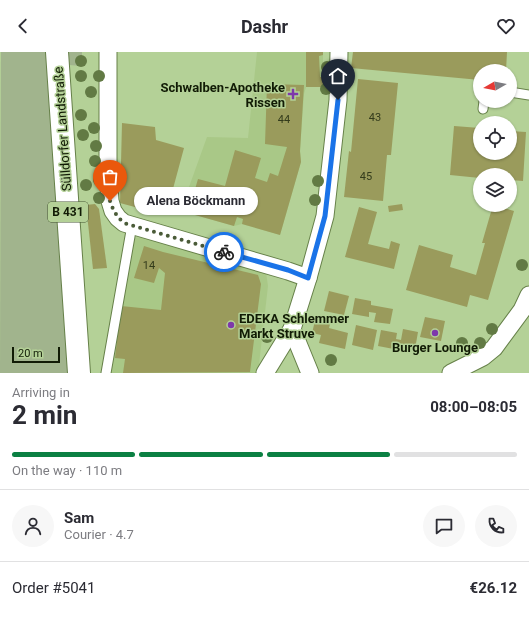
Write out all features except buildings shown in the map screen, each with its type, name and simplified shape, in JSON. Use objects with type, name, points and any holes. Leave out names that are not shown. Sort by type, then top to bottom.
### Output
[{"type":"highway","name":"Sülldorfer Landstraße","points":[[57,52],[79,373]]},
{"type":"street","points":[[108,52],[108,172],[110,201],[113,211],[118,218],[124,223],[288,270],[308,278]]},
{"type":"street","points":[[265,373],[292,329],[325,216],[338,100],[339,52]]},
{"type":"street","points":[[454,373],[483,357],[494,348],[522,310],[529,294]]},
{"type":"street","points":[[292,329],[310,373]]},
{"type":"lane","points":[[517,93],[529,95]]},
{"type":"lane","points":[[106,373],[132,225]]},
{"type":"shaded area","points":[[1,52],[47,52],[70,373],[0,373]]},
{"type":"shaded area","points":[[68,52],[82,52],[82,66],[69,65]]},
{"type":"shaded area","points":[[257,52],[323,52],[323,87],[306,87],[304,94],[300,151],[301,162],[280,235],[242,224],[234,226],[180,212],[207,137],[248,138]]},
{"type":"shaded area","points":[[140,237],[266,272],[268,286],[258,373],[111,373],[122,294],[134,238]]},
{"type":"way so far","points":[[110,201],[113,211],[124,223],[224,252]]},
{"type":"place","name":"Schwalben-Apotheke Rissen","points":[[293,94]]},
{"type":"place","name":"Alena Böckmann","points":[[110,201]]},
{"type":"place","name":"EDEKA Schlemmer Markt Struve","points":[[231,325]]},
{"type":"place","name":"Burger Lounge","points":[[435,333]]},
{"type":"route","points":[[224,252],[288,270],[308,278],[325,216],[338,100]]}]
